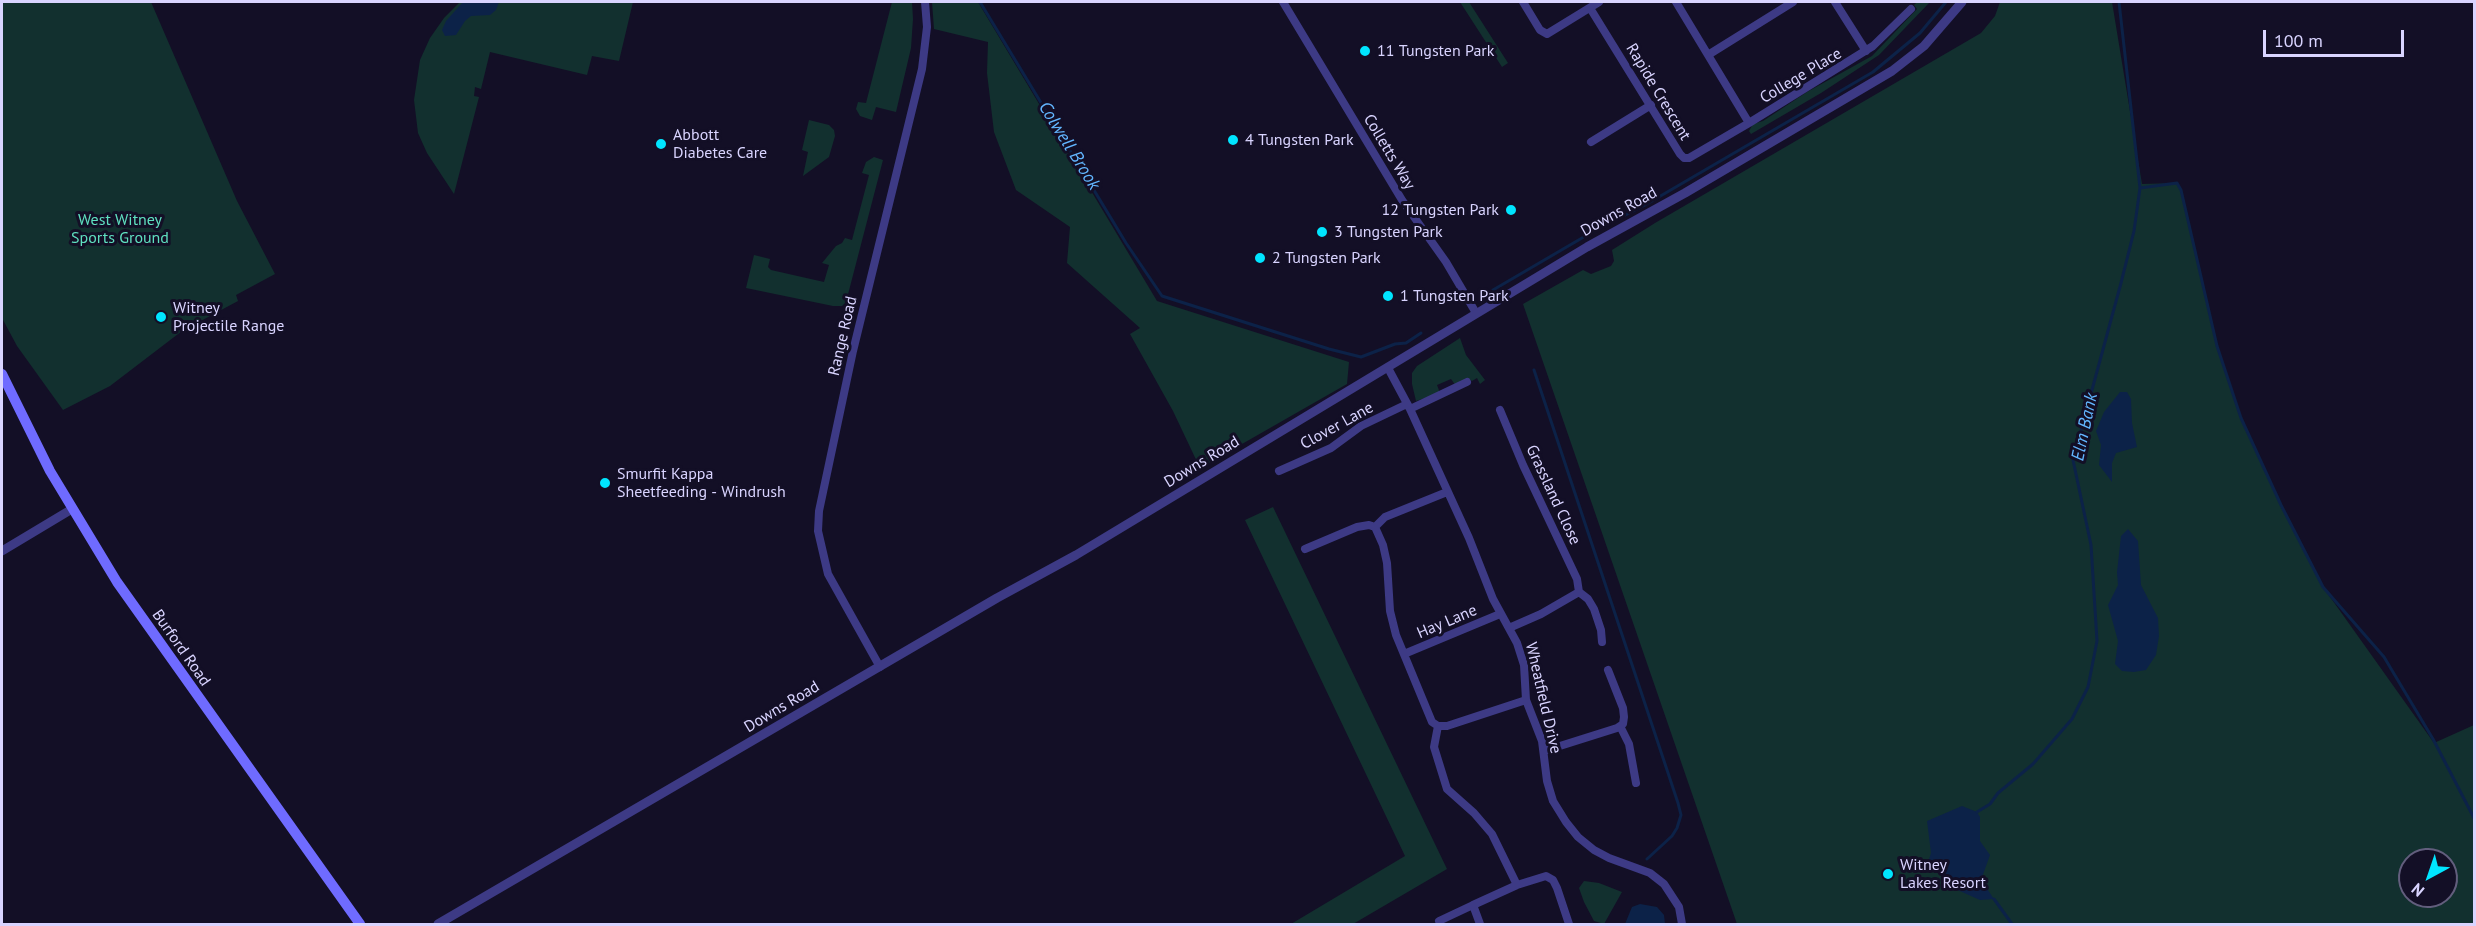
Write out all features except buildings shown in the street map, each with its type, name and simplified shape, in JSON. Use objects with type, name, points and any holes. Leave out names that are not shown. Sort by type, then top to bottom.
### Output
[{"type":"main road","name":"Burford Road","points":[[2,374],[72,509],[132,604],[360,924]]},
{"type":"street","name":"Range Road","points":[[880,667],[828,574],[818,531],[819,511],[853,351],[922,69],[927,27],[925,2]]},
{"type":"street","name":"Colletts Way","points":[[1283,2],[1402,201],[1446,262],[1476,313]]},
{"type":"street","points":[[1523,2],[1540,30],[1547,34],[1599,2]]},
{"type":"street","points":[[1676,2],[1749,123]]},
{"type":"street","points":[[1708,55],[1793,2]]},
{"type":"street","name":"College Place","points":[[1835,2],[1866,51]]},
{"type":"street","name":"Downs Road","points":[[438,924],[1076,555],[1476,313],[1892,71],[1924,46],[1962,2]]},
{"type":"street","name":"Rapide Crescent","points":[[1590,8],[1684,158],[1689,158],[1749,123]]},
{"type":"street","name":"College Place","points":[[1749,123],[1866,51],[1888,33],[1911,9]]},
{"type":"street","points":[[1591,142],[1651,105]]},
{"type":"street","name":"Wheatfield Drive","points":[[1388,368],[1522,658],[1526,700],[1537,725],[1544,751],[1550,792],[1566,822],[1578,837],[1594,850],[1656,877],[1672,893],[1679,907],[1682,924]]},
{"type":"street","name":"Clover Lane","points":[[1279,471],[1331,448],[1361,426],[1467,382]]},
{"type":"street","name":"Grassland Close","points":[[1500,410],[1523,465],[1577,579],[1579,592],[1588,599],[1594,609],[1601,630],[1602,642]]},
{"type":"street","points":[[1375,527],[1385,517],[1447,492]]},
{"type":"street","points":[[2,551],[72,509]]},
{"type":"street","points":[[1305,549],[1357,528],[1369,525],[1375,527],[1383,544],[1387,563],[1392,623],[1429,716],[1438,726],[1447,726],[1526,700]]},
{"type":"street","points":[[1509,628],[1541,614],[1579,592]]},
{"type":"street","name":"Hay Lane","points":[[1404,654],[1500,614]]},
{"type":"street","points":[[1544,751],[1620,726],[1624,717],[1623,708],[1608,670]]},
{"type":"street","points":[[1438,726],[1434,747],[1447,789],[1474,813],[1492,834],[1517,885]]},
{"type":"street","points":[[1620,726],[1629,744],[1636,783]]},
{"type":"street","points":[[1439,921],[1539,877],[1550,878],[1557,888],[1569,924]]},
{"type":"street","points":[[1473,905],[1480,924]]},
{"type":"green space","name":"West Witney Sports Ground","points":[[2,2],[151,2],[237,201],[275,274],[236,295],[238,301],[182,331],[110,386],[63,410],[17,346],[2,318]]},
{"type":"green space","points":[[460,2],[633,2],[619,61],[592,56],[587,75],[490,52],[481,89],[475,87],[474,96],[479,97],[454,194],[427,153],[418,133],[414,100],[420,60],[430,38],[444,18]]},
{"type":"green space","points":[[892,2],[912,2],[911,48],[896,112],[876,107],[872,120],[860,116],[856,109],[858,102],[866,103]]},
{"type":"green space","points":[[932,2],[978,2],[1157,301],[1349,362],[1347,384],[1200,468],[1173,411],[1130,334],[1140,328],[1067,263],[1070,227],[1016,190],[994,132],[987,73],[988,42],[934,29]]},
{"type":"green space","points":[[1460,2],[1469,2],[1508,63],[1502,67]]},
{"type":"green space","points":[[1917,2],[1930,2],[1879,55],[1821,93],[1751,134],[1749,131],[1753,124],[1763,121],[1807,92],[1872,56],[1917,9],[1914,5]]},
{"type":"green space","name":"Witney Lakes Resort","points":[[2000,2],[2112,2],[2142,184],[2177,183],[2181,190],[2217,346],[2241,418],[2281,505],[2323,587],[2434,743],[2474,725],[2474,924],[1737,924],[1523,304],[1583,270],[1591,274],[1611,266],[1614,261],[1612,250],[1981,33],[1995,16]]},
{"type":"green space","points":[[809,120],[829,125],[834,130],[835,136],[829,157],[803,176],[808,152],[802,150]]},
{"type":"green space","points":[[874,157],[883,160],[846,302],[842,306],[833,306],[746,288],[754,255],[770,259],[768,267],[771,270],[824,282],[829,265],[822,263],[845,238],[852,240],[869,175],[862,173],[866,162]]},
{"type":"green space","points":[[1460,338],[1466,355],[1485,380],[1480,384],[1477,378],[1472,381],[1469,379],[1456,386],[1451,379],[1437,385],[1440,393],[1416,401],[1412,373],[1417,366]]},
{"type":"green space","points":[[1273,507],[1447,869],[1353,924],[1291,924],[1405,856],[1245,520]]},
{"type":"green space","points":[[1584,881],[1599,883],[1622,892],[1604,924],[1594,921],[1584,902],[1579,888]]},
{"type":"water","points":[[463,2],[499,2],[496,10],[490,15],[471,16],[456,35],[445,36],[442,30],[446,21]]},
{"type":"water","points":[[2120,392],[2127,392],[2131,399],[2132,423],[2137,447],[2116,453],[2112,463],[2112,482],[2099,465],[2101,445],[2096,431],[2104,412]]},
{"type":"water","points":[[2128,529],[2138,541],[2141,585],[2158,618],[2159,636],[2156,655],[2146,670],[2134,672],[2122,671],[2115,664],[2118,641],[2108,605],[2118,585],[2121,536]]},
{"type":"water","points":[[1962,806],[1977,812],[1980,817],[1980,841],[1990,855],[1981,880],[1994,899],[1980,900],[1944,884],[1944,877],[1938,871],[1926,869],[1931,853],[1927,821]]},
{"type":"water","points":[[1640,904],[1657,907],[1664,915],[1665,924],[1625,924],[1632,907]]},
{"type":"waterway","name":"Colwell Brook","points":[[980,2],[1126,243],[1162,296],[1361,357],[1395,344],[1406,343],[1421,333]]},
{"type":"waterway","points":[[1493,290],[1594,231],[1645,205],[1873,72],[1920,33],[1946,2]]},
{"type":"waterway","name":"Elm Bank","points":[[1977,812],[1990,804],[1998,793],[2033,764],[2072,719],[2088,687],[2097,641],[2091,545],[2073,460],[2134,231],[2140,188],[2119,2]]},
{"type":"waterway","points":[[2140,188],[2177,183],[2181,190],[2217,346],[2241,418],[2281,505],[2323,587],[2384,657],[2433,739],[2474,818]]},
{"type":"waterway","points":[[1534,370],[1681,815],[1672,836],[1647,859]]},
{"type":"waterway","points":[[1994,899],[2012,924]]},
{"type":"place","name":"11 Tungsten Park","points":[[1365,51]]},
{"type":"place","name":"4 Tungsten Park","points":[[1233,140]]},
{"type":"place","name":"Abbott Diabetes Care","points":[[661,144]]},
{"type":"place","name":"12 Tungsten Park","points":[[1511,210]]},
{"type":"place","name":"3 Tungsten Park","points":[[1322,232]]},
{"type":"place","name":"2 Tungsten Park","points":[[1260,258]]},
{"type":"place","name":"1 Tungsten Park","points":[[1388,296]]},
{"type":"place","name":"Witney Projectile Range","points":[[161,317]]},
{"type":"place","name":"Smurfit Kappa Sheetfeeding - Windrush","points":[[605,483]]},
{"type":"place","name":"Witney Lakes Resort","points":[[1888,874]]}]
